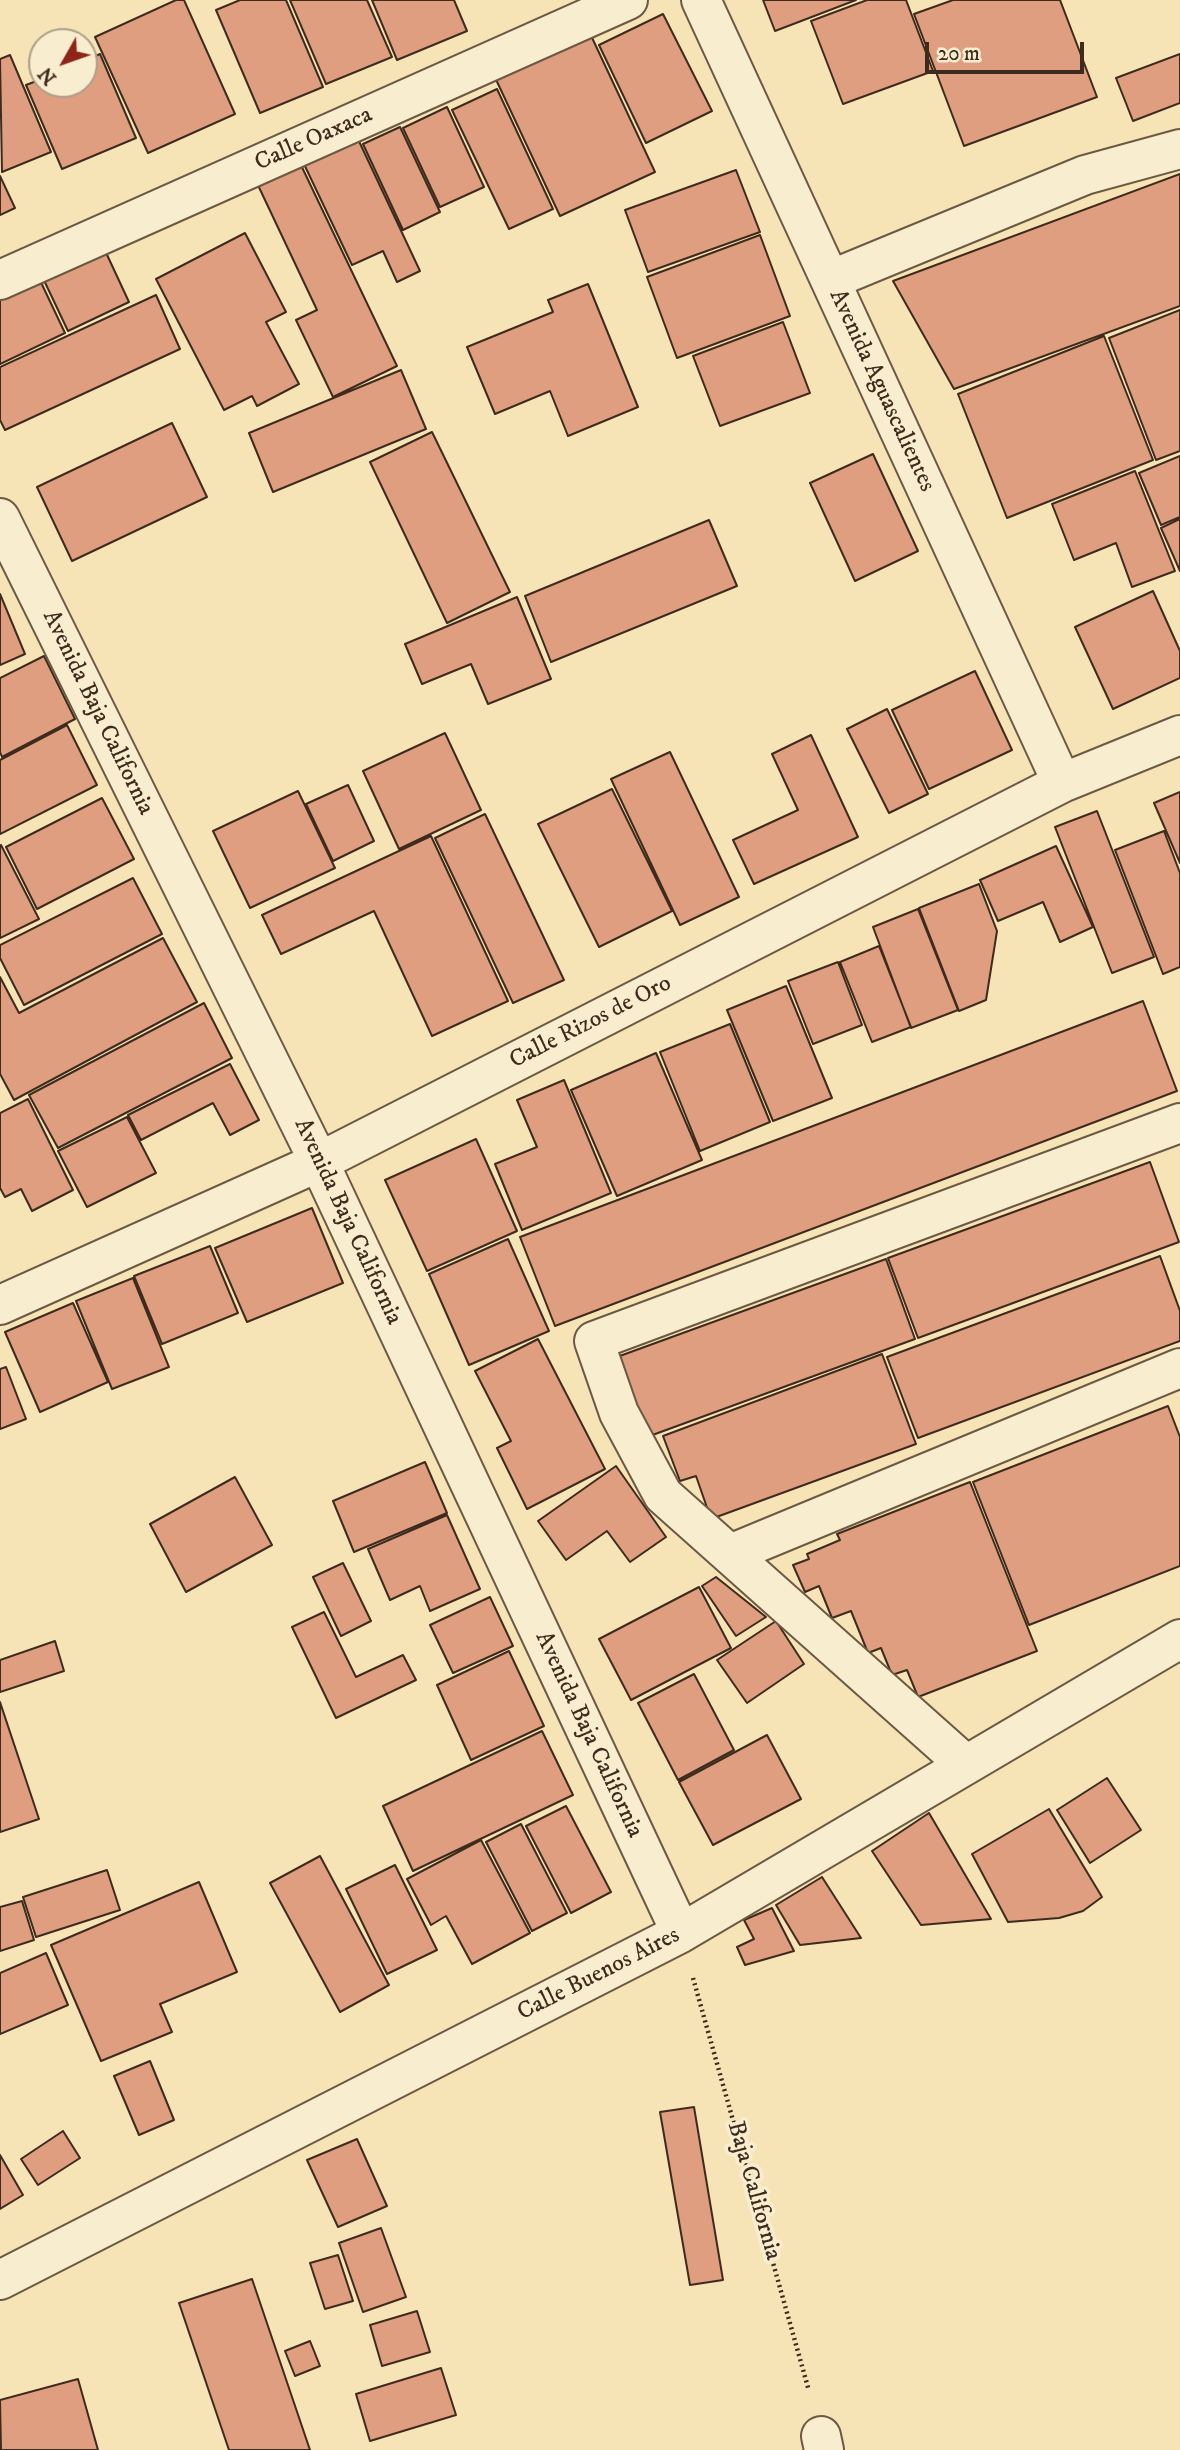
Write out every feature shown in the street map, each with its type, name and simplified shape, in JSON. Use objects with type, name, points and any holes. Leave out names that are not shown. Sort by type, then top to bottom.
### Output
[{"type":"street","name":"Calle Oaxaca","points":[[0,280],[628,0]]},
{"type":"street","name":"Avenida Aguascalientes","points":[[701,0],[1062,783]]},
{"type":"street","points":[[830,280],[1085,175],[1180,149]]},
{"type":"street","name":"Avenida Baja California","points":[[0,518],[319,1162],[681,1933]]},
{"type":"street","name":"Calle Rizos de Oro","points":[[0,1305],[319,1162],[1062,783],[1180,735]]},
{"type":"street","points":[[965,1764],[663,1494],[619,1413],[594,1341],[1180,1123]]},
{"type":"street","points":[[730,1554],[1180,1368]]},
{"type":"street","name":"Calle Buenos Aires","points":[[0,2280],[681,1933],[1180,1639]]},
{"type":"path","name":"Baja California","points":[[681,1933],[823,2443]]},
{"type":"building","points":[[176,0],[184,0],[235,114],[148,153],[98,44],[98,36]]},
{"type":"building","points":[[240,0],[286,0],[323,87],[260,113],[216,10]]},
{"type":"building","points":[[290,0],[367,0],[392,57],[326,84]]},
{"type":"building","points":[[372,0],[454,0],[467,31],[397,60]]},
{"type":"building","points":[[763,0],[856,0],[775,31]]},
{"type":"building","points":[[867,0],[906,0],[933,71],[843,104],[811,21]]},
{"type":"building","points":[[953,0],[1060,0],[1097,97],[964,146],[914,14]]},
{"type":"building","points":[[663,14],[712,111],[646,143],[599,45]]},
{"type":"building","points":[[587,27],[655,172],[560,216],[492,71]]},
{"type":"building","points":[[100,54],[136,138],[62,169],[32,98],[98,98]]},
{"type":"building","points":[[1180,54],[1180,103],[1133,121],[1116,78]]},
{"type":"building","points":[[10,55],[51,152],[2,172],[0,59]]},
{"type":"building","points":[[497,89],[553,209],[509,229],[452,110]]},
{"type":"building","points":[[447,107],[484,187],[440,207],[403,128]]},
{"type":"building","points":[[400,127],[440,212],[403,230],[363,144]]},
{"type":"building","points":[[357,137],[420,271],[397,282],[383,251],[352,265],[303,162]]},
{"type":"building","points":[[299,161],[397,366],[333,397],[296,320],[317,310],[256,181]]},
{"type":"building","points":[[736,170],[760,232],[648,272],[625,210]]},
{"type":"building","points":[[1180,174],[1180,306],[954,389],[893,281]]},
{"type":"building","points":[[0,176],[15,208],[0,215]]},
{"type":"building","points":[[245,233],[286,312],[266,322],[299,384],[257,406],[252,396],[224,410],[156,279]]},
{"type":"building","points":[[760,235],[790,316],[677,358],[647,277]]},
{"type":"building","points":[[102,244],[129,302],[68,331],[41,274]]},
{"type":"building","points":[[37,274],[65,333],[0,364],[0,292]]},
{"type":"building","points":[[588,284],[638,407],[568,436],[550,391],[495,414],[467,347],[553,312],[548,300]]},
{"type":"building","points":[[156,295],[180,349],[5,430],[0,420],[0,367]]},
{"type":"building","points":[[1180,310],[1180,451],[1156,460],[1109,338]]},
{"type":"building","points":[[783,322],[810,393],[720,426],[693,356]]},
{"type":"building","points":[[1104,336],[1153,460],[1007,518],[958,394]]},
{"type":"building","points":[[401,370],[426,429],[273,492],[249,433]]},
{"type":"building","points":[[172,423],[207,497],[72,561],[37,487]]},
{"type":"building","points":[[432,432],[510,592],[447,623],[370,462]]},
{"type":"building","points":[[873,454],[918,551],[855,581],[810,483]]},
{"type":"building","points":[[1180,456],[1180,517],[1161,525],[1139,473]]},
{"type":"building","points":[[1135,471],[1175,571],[1132,587],[1116,543],[1074,560],[1052,504]]},
{"type":"building","points":[[1180,519],[1180,571],[1161,528]]},
{"type":"building","points":[[709,520],[737,586],[551,662],[525,596]]},
{"type":"building","points":[[1153,591],[1180,651],[1180,678],[1113,709],[1075,627]]},
{"type":"building","points":[[0,594],[25,654],[0,665]]},
{"type":"building","points":[[517,597],[551,679],[488,704],[471,664],[422,684],[405,644]]},
{"type":"building","points":[[44,656],[75,719],[2,757],[0,678]]},
{"type":"building","points":[[975,671],[1012,750],[929,789],[892,710]]},
{"type":"building","points":[[887,709],[928,794],[889,813],[847,729]]},
{"type":"building","points":[[67,725],[97,785],[0,834],[0,760]]},
{"type":"building","points":[[445,733],[481,810],[399,849],[363,771]]},
{"type":"building","points":[[811,735],[858,837],[754,884],[733,840],[798,810],[772,754]]},
{"type":"building","points":[[670,752],[739,897],[680,925],[611,779]]},
{"type":"building","points":[[348,785],[374,841],[333,861],[306,804]]},
{"type":"building","points":[[612,789],[672,911],[599,947],[538,824]]},
{"type":"building","points":[[298,791],[335,868],[250,908],[213,831]]},
{"type":"building","points":[[1180,792],[1180,863],[1154,803]]},
{"type":"building","points":[[102,798],[134,859],[37,909],[6,847]]},
{"type":"building","points":[[1097,811],[1154,957],[1112,973],[1055,827]]},
{"type":"building","points":[[485,814],[564,980],[513,1003],[435,838]]},
{"type":"building","points":[[1164,831],[1180,873],[1180,967],[1163,974],[1115,850]]},
{"type":"building","points":[[431,836],[508,1001],[432,1036],[374,911],[281,954],[262,915]]},
{"type":"building","points":[[0,846],[39,919],[0,938]]},
{"type":"building","points":[[1056,846],[1093,927],[1060,942],[1043,902],[998,921],[980,880]]},
{"type":"building","points":[[133,878],[162,934],[24,1005],[0,958],[0,945]]},
{"type":"building","points":[[979,884],[997,931],[986,1000],[959,1011],[919,908]]},
{"type":"building","points":[[918,909],[958,1010],[911,1028],[873,927]]},
{"type":"building","points":[[163,938],[197,1002],[14,1100],[0,1074],[0,977],[19,1013]]},
{"type":"building","points":[[879,946],[911,1027],[872,1042],[840,962]]},
{"type":"building","points":[[838,962],[862,1025],[813,1044],[788,981]]},
{"type":"building","points":[[786,986],[832,1098],[773,1121],[727,1010]]},
{"type":"building","points":[[1143,1001],[1177,1091],[555,1326],[520,1237]]},
{"type":"building","points":[[204,1003],[232,1058],[58,1148],[29,1095]]},
{"type":"building","points":[[730,1024],[770,1122],[700,1151],[660,1052]]},
{"type":"building","points":[[656,1053],[702,1160],[617,1196],[571,1090]]},
{"type":"building","points":[[230,1064],[259,1120],[230,1135],[213,1103],[141,1140],[128,1115]]},
{"type":"building","points":[[564,1080],[611,1193],[522,1230],[495,1164],[537,1147],[517,1100]]},
{"type":"building","points":[[28,1099],[73,1190],[32,1211],[21,1189],[5,1197],[0,1188],[0,1113]]},
{"type":"building","points":[[127,1117],[156,1173],[87,1207],[58,1151]]},
{"type":"building","points":[[476,1139],[517,1231],[427,1271],[385,1180]]},
{"type":"building","points":[[1150,1162],[1179,1242],[918,1338],[888,1258]]},
{"type":"building","points":[[312,1208],[343,1283],[247,1322],[215,1248]]},
{"type":"building","points":[[508,1239],[549,1331],[469,1365],[429,1274]]},
{"type":"building","points":[[210,1246],[238,1313],[162,1344],[134,1276]]},
{"type":"building","points":[[1160,1256],[1180,1311],[1180,1341],[918,1438],[887,1357]]},
{"type":"building","points":[[886,1259],[915,1339],[647,1437],[617,1357]]},
{"type":"building","points":[[133,1278],[169,1367],[112,1389],[76,1301]]},
{"type":"building","points":[[73,1303],[108,1382],[40,1412],[5,1332]]},
{"type":"building","points":[[538,1339],[605,1469],[527,1509],[497,1448],[511,1441],[475,1371]]},
{"type":"building","points":[[882,1354],[916,1444],[711,1519],[696,1476],[680,1481],[663,1436]]},
{"type":"building","points":[[6,1367],[26,1419],[0,1429],[0,1369]]},
{"type":"building","points":[[1168,1406],[1180,1437],[1180,1566],[1029,1625],[973,1482]]},
{"type":"building","points":[[425,1462],[447,1513],[354,1552],[333,1501]]},
{"type":"building","points":[[616,1466],[666,1537],[630,1562],[607,1531],[566,1560],[538,1521]]},
{"type":"building","points":[[235,1477],[272,1545],[186,1592],[150,1524]]},
{"type":"building","points":[[970,1482],[1037,1651],[918,1697],[907,1670],[892,1675],[881,1648],[868,1653],[851,1611],[832,1618],[819,1586],[805,1592],[793,1565],[809,1559],[807,1554],[840,1540],[837,1534]]},
{"type":"building","points":[[447,1515],[480,1589],[430,1611],[420,1586],[390,1600],[368,1549]]},
{"type":"building","points":[[343,1563],[371,1621],[341,1636],[313,1577]]},
{"type":"building","points":[[716,1577],[766,1617],[736,1636],[702,1586]]},
{"type":"building","points":[[699,1587],[731,1648],[631,1700],[599,1639]]},
{"type":"building","points":[[490,1597],[513,1646],[453,1673],[430,1625]]},
{"type":"building","points":[[324,1612],[356,1677],[403,1655],[416,1680],[336,1718],[292,1627]]},
{"type":"building","points":[[776,1621],[804,1664],[747,1703],[717,1660]]},
{"type":"building","points":[[55,1641],[64,1671],[0,1692],[0,1660]]},
{"type":"building","points":[[509,1651],[544,1726],[471,1760],[437,1685]]},
{"type":"building","points":[[694,1674],[734,1750],[678,1780],[638,1703]]},
{"type":"building","points":[[0,1702],[39,1819],[0,1832]]},
{"type":"building","points":[[542,1731],[573,1795],[413,1871],[383,1806]]},
{"type":"building","points":[[767,1735],[801,1799],[713,1845],[679,1782]]},
{"type":"building","points":[[1107,1778],[1141,1830],[1090,1863],[1057,1810]]},
{"type":"building","points":[[566,1806],[611,1892],[571,1913],[526,1826]]},
{"type":"building","points":[[1049,1809],[1102,1897],[1083,1911],[1059,1918],[1008,1922],[972,1854]]},
{"type":"building","points":[[929,1813],[991,1919],[921,1925],[872,1851]]},
{"type":"building","points":[[521,1824],[567,1913],[532,1931],[486,1842]]},
{"type":"building","points":[[481,1840],[530,1933],[472,1964],[446,1916],[431,1925],[407,1879]]},
{"type":"building","points":[[320,1856],[389,1985],[340,2012],[270,1883]]},
{"type":"building","points":[[395,1865],[437,1950],[387,1974],[346,1889]]},
{"type":"building","points":[[107,1870],[120,1910],[36,1937],[23,1897]]},
{"type":"building","points":[[822,1877],[861,1938],[800,1945],[776,1905]]},
{"type":"building","points":[[199,1882],[237,1972],[160,2004],[172,2032],[101,2061],[51,1945]]},
{"type":"building","points":[[22,1901],[34,1940],[0,1951],[0,1907]]},
{"type":"building","points":[[772,1908],[794,1951],[745,1965],[737,1947],[754,1939],[744,1920]]},
{"type":"building","points":[[46,1953],[68,2005],[0,2034],[0,1973]]},
{"type":"building","points":[[150,2061],[174,2120],[139,2135],[114,2076]]},
{"type":"building","points":[[694,2107],[723,2280],[690,2285],[660,2112]]},
{"type":"building","points":[[63,2131],[80,2158],[38,2185],[21,2159]]},
{"type":"building","points":[[357,2139],[387,2206],[338,2227],[307,2160]]},
{"type":"building","points":[[0,2155],[23,2195],[0,2209]]},
{"type":"building","points":[[381,2228],[406,2297],[363,2312],[339,2243]]},
{"type":"building","points":[[338,2255],[353,2301],[325,2309],[310,2263]]},
{"type":"building","points":[[252,2279],[310,2450],[229,2450],[179,2303]]},
{"type":"building","points":[[417,2311],[430,2352],[382,2366],[370,2325]]},
{"type":"building","points":[[310,2341],[320,2366],[295,2376],[285,2351]]},
{"type":"building","points":[[441,2368],[456,2415],[370,2441],[356,2394]]},
{"type":"building","points":[[78,2379],[98,2450],[1,2450],[0,2400]]}]
